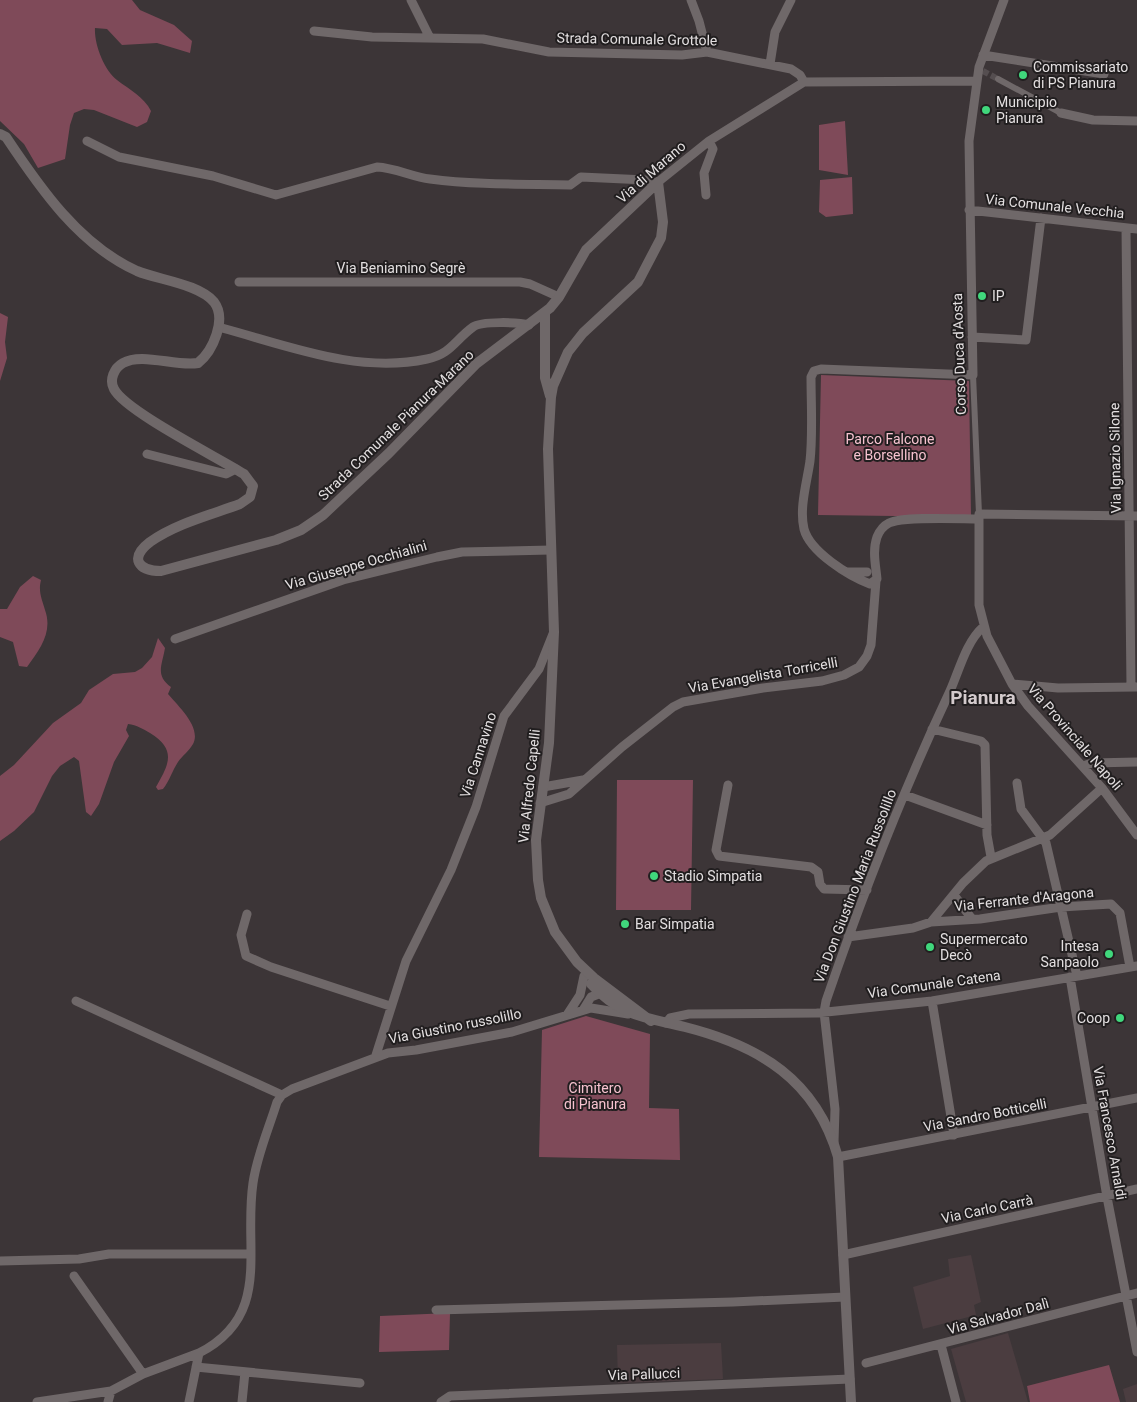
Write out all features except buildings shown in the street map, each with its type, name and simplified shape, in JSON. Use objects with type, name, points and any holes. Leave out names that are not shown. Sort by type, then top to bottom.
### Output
[{"type":"street","points":[[411,0],[430,38]]},
{"type":"street","points":[[691,0],[708,52]]},
{"type":"street","points":[[770,64],[775,32],[791,0]]},
{"type":"street","name":"Corso Duca d'Aosta","points":[[983,627],[979,606],[979,516],[973,375],[969,141],[976,80],[983,55],[1004,0]]},
{"type":"street","name":"Strada Comunale Grottole","points":[[314,31],[372,37],[483,39],[549,52],[682,55],[708,52],[791,69],[800,75],[804,82]]},
{"type":"street","points":[[983,55],[1104,74]]},
{"type":"street","points":[[998,79],[1061,113],[1093,120],[1137,121]]},
{"type":"street","points":[[804,82],[976,80]]},
{"type":"street","name":"Via di Marano","points":[[544,312],[559,297],[586,250],[656,183],[709,141],[804,82]]},
{"type":"street","name":"Strada Comunale Pianura-Marano","points":[[0,134],[6,137],[49,197],[74,225],[92,241],[137,270],[200,291],[215,304],[218,310],[218,328],[208,353],[198,362],[146,360],[124,362],[116,368],[112,380],[114,390],[148,417],[244,474],[253,486],[250,497],[240,504],[168,532],[151,542],[139,554],[139,562],[144,569],[161,571],[276,540],[301,530],[323,515],[389,453],[461,377],[544,312]]},
{"type":"street","points":[[87,141],[119,157],[213,176],[276,195],[377,167],[427,179],[466,183],[570,185],[581,178],[646,180],[656,183]]},
{"type":"street","points":[[706,195],[704,173],[713,149],[709,141]]},
{"type":"street","name":"Via Cannavino","points":[[376,1056],[390,1006],[406,961],[451,870],[476,806],[504,716],[539,669],[554,632],[548,450],[550,397],[558,372],[571,348],[583,333],[638,282],[661,238],[663,222],[656,183]]},
{"type":"street","name":"Via Comunale Vecchia","points":[[969,210],[1137,229]]},
{"type":"street","points":[[972,337],[1026,340],[1041,218]]},
{"type":"street","name":"Via Ignazio Silone","points":[[1126,228],[1133,516],[1134,687]]},
{"type":"street","name":"Via Beniamino Segrè","points":[[239,282],[520,282],[530,284],[559,297]]},
{"type":"street","name":"Via Cannavino","points":[[544,312],[545,378],[550,397]]},
{"type":"street","points":[[222,328],[350,362],[381,365],[427,359],[445,353],[477,324],[520,323],[529,325]]},
{"type":"street","points":[[871,580],[843,571],[812,543],[804,528],[806,475],[810,461],[811,377],[818,369],[973,375]]},
{"type":"street","points":[[147,454],[226,474],[236,469]]},
{"type":"street","points":[[979,516],[1133,516]]},
{"type":"street","name":"Via Evangelista Torricelli","points":[[540,803],[569,794],[665,713],[684,702],[763,688],[822,681],[844,675],[858,667],[867,656],[871,645],[871,580],[875,543],[878,535],[889,523],[902,520],[979,516]]},
{"type":"street","name":"Via Giuseppe Occhialini","points":[[175,639],[343,580],[437,556],[462,552],[551,550]]},
{"type":"street","name":"Via Provinciale Napoli","points":[[983,627],[1012,684],[1037,718],[1102,788],[1137,836]]},
{"type":"street","name":"Via Don Giustino Maria Russolillo","points":[[824,1012],[848,936],[905,794],[932,729],[973,640],[983,627]]},
{"type":"street","name":"Via Alfredo Capelli","points":[[554,632],[549,742],[536,840],[541,898],[555,932],[601,994],[651,1020],[716,1036],[757,1053],[776,1065],[806,1093],[824,1120]]},
{"type":"street","points":[[1012,684],[1058,688],[1134,687]]},
{"type":"street","points":[[932,729],[984,743],[986,751],[987,825],[991,857]]},
{"type":"street","points":[[1083,766],[1092,763],[1137,762]]},
{"type":"street","name":"Via Evangelista Torricelli","points":[[543,787],[574,783],[585,779]]},
{"type":"street","points":[[1017,783],[1021,809],[1044,838]]},
{"type":"street","points":[[728,785],[716,850],[719,856],[811,867],[818,872],[820,884],[824,889],[867,890]]},
{"type":"street","points":[[931,922],[970,875],[991,857],[1051,834],[1102,788]]},
{"type":"street","points":[[905,794],[987,825]]},
{"type":"street","name":"Via Francesco Arnaldi","points":[[1044,838],[1061,907],[1074,977],[1092,1108],[1137,1352]]},
{"type":"street","points":[[954,895],[972,919]]},
{"type":"street","name":"Via Ferrante d'Aragona","points":[[848,936],[913,928],[931,922],[1108,903],[1115,906],[1120,913],[1133,966]]},
{"type":"street","points":[[247,914],[241,934],[246,956],[271,967],[390,1006]]},
{"type":"street","name":"Via Comunale Catena","points":[[824,1012],[932,1001],[1133,966]]},
{"type":"street","points":[[567,1015],[580,995],[586,973]]},
{"type":"street","name":"Via Alfredo Capelli","points":[[586,973],[632,1011]]},
{"type":"street","points":[[583,1010],[591,997],[601,994],[600,1001],[594,1008]]},
{"type":"street","points":[[37,1402],[111,1391],[142,1374],[199,1353],[225,1337],[239,1320],[248,1299],[253,1184],[277,1102],[282,1095],[76,1001]]},
{"type":"street","points":[[932,1001],[954,1135]]},
{"type":"street","name":"Via Giustino russolillo","points":[[282,1095],[292,1089],[376,1056],[512,1032],[594,1008],[632,1011]]},
{"type":"street","points":[[666,1023],[670,1018],[689,1014],[824,1012],[835,1109],[834,1142]]},
{"type":"street","name":"Via Sandro Botticelli","points":[[838,1157],[1137,1098]]},
{"type":"street","points":[[835,1109],[824,1120],[834,1142],[838,1157],[851,1402]]},
{"type":"street","name":"Via Carlo Carrà","points":[[843,1255],[1137,1189]]},
{"type":"street","points":[[0,1261],[79,1259],[109,1254],[250,1254]]},
{"type":"street","points":[[74,1276],[142,1374]]},
{"type":"street","name":"Via Salvador Dalì","points":[[866,1363],[941,1346],[1137,1293]]},
{"type":"street","points":[[436,1310],[846,1297]]},
{"type":"street","points":[[941,1346],[956,1402]]},
{"type":"street","points":[[189,1402],[199,1353]]},
{"type":"street","points":[[196,1367],[360,1383]]},
{"type":"street","points":[[242,1402],[245,1372]]},
{"type":"street","name":"Via Pallucci","points":[[441,1402],[450,1396],[850,1379]]},
{"type":"street","points":[[108,1402],[111,1391]]},
{"type":"shaded area","points":[[971,1255],[981,1302],[974,1305],[976,1315],[923,1329],[913,1287],[950,1276],[948,1259]]},
{"type":"shaded area","points":[[1008,1333],[1028,1402],[966,1402],[951,1349]]},
{"type":"shaded area","points":[[721,1343],[723,1379],[618,1383],[617,1345]]},
{"type":"shaded area","points":[[1137,1384],[1137,1402],[1126,1402],[1123,1389]]},
{"type":"green space","points":[[0,0],[132,0],[140,10],[174,25],[192,41],[190,53],[157,43],[122,45],[107,29],[95,28],[96,41],[104,63],[112,76],[141,98],[148,106],[151,111],[147,122],[137,127],[94,110],[84,109],[74,113],[70,125],[65,159],[38,168],[24,144],[0,121]]},
{"type":"green space","points":[[845,121],[848,175],[819,170],[819,125]]},
{"type":"green space","points":[[852,177],[853,214],[826,217],[819,212],[820,180]]},
{"type":"green space","points":[[0,313],[8,317],[5,342],[7,358],[0,381]]},
{"type":"green space","name":"Parco Falcone e Borsellino","points":[[821,375],[969,381],[971,517],[818,515]]},
{"type":"green space","points":[[33,576],[41,580],[40,592],[47,618],[47,626],[41,647],[27,667],[19,666],[13,642],[0,637],[0,609],[7,609],[20,587]]},
{"type":"green space","points":[[158,638],[165,648],[161,674],[166,683],[171,687],[168,694],[187,717],[195,737],[190,749],[178,762],[163,789],[158,790],[156,787],[167,764],[167,751],[164,745],[150,733],[137,726],[128,724],[126,730],[129,736],[114,762],[99,804],[91,816],[86,812],[79,761],[74,757],[60,766],[52,776],[34,812],[0,841],[0,776],[14,765],[53,723],[81,703],[89,690],[113,674],[135,672],[142,668],[152,657]]},
{"type":"green space","name":"Stadio Simpatia","points":[[617,780],[693,780],[691,910],[616,910]]},
{"type":"green space","name":"Cimitero di Pianura","points":[[586,1016],[650,1034],[649,1108],[679,1109],[680,1160],[539,1157],[542,1030]]},
{"type":"green space","points":[[450,1313],[449,1350],[379,1352],[380,1316]]},
{"type":"green space","points":[[1109,1365],[1120,1402],[1030,1402],[1027,1386]]},
{"type":"tunnel","points":[[983,71],[998,79]]},
{"type":"place","name":"Commissariato di PS Pianura","points":[[1023,75]]},
{"type":"place","name":"Municipio Pianura","points":[[986,110]]},
{"type":"place","name":"IP","points":[[982,296]]},
{"type":"place","name":"Stadio Simpatia","points":[[654,876]]},
{"type":"place","name":"Bar Simpatia","points":[[625,924]]},
{"type":"place","name":"Supermercato Decò","points":[[930,947]]},
{"type":"place","name":"Intesa Sanpaolo","points":[[1109,954]]},
{"type":"place","name":"Coop","points":[[1120,1018]]},
{"type":"district","name":"Pianura","points":[[983,697]]}]
